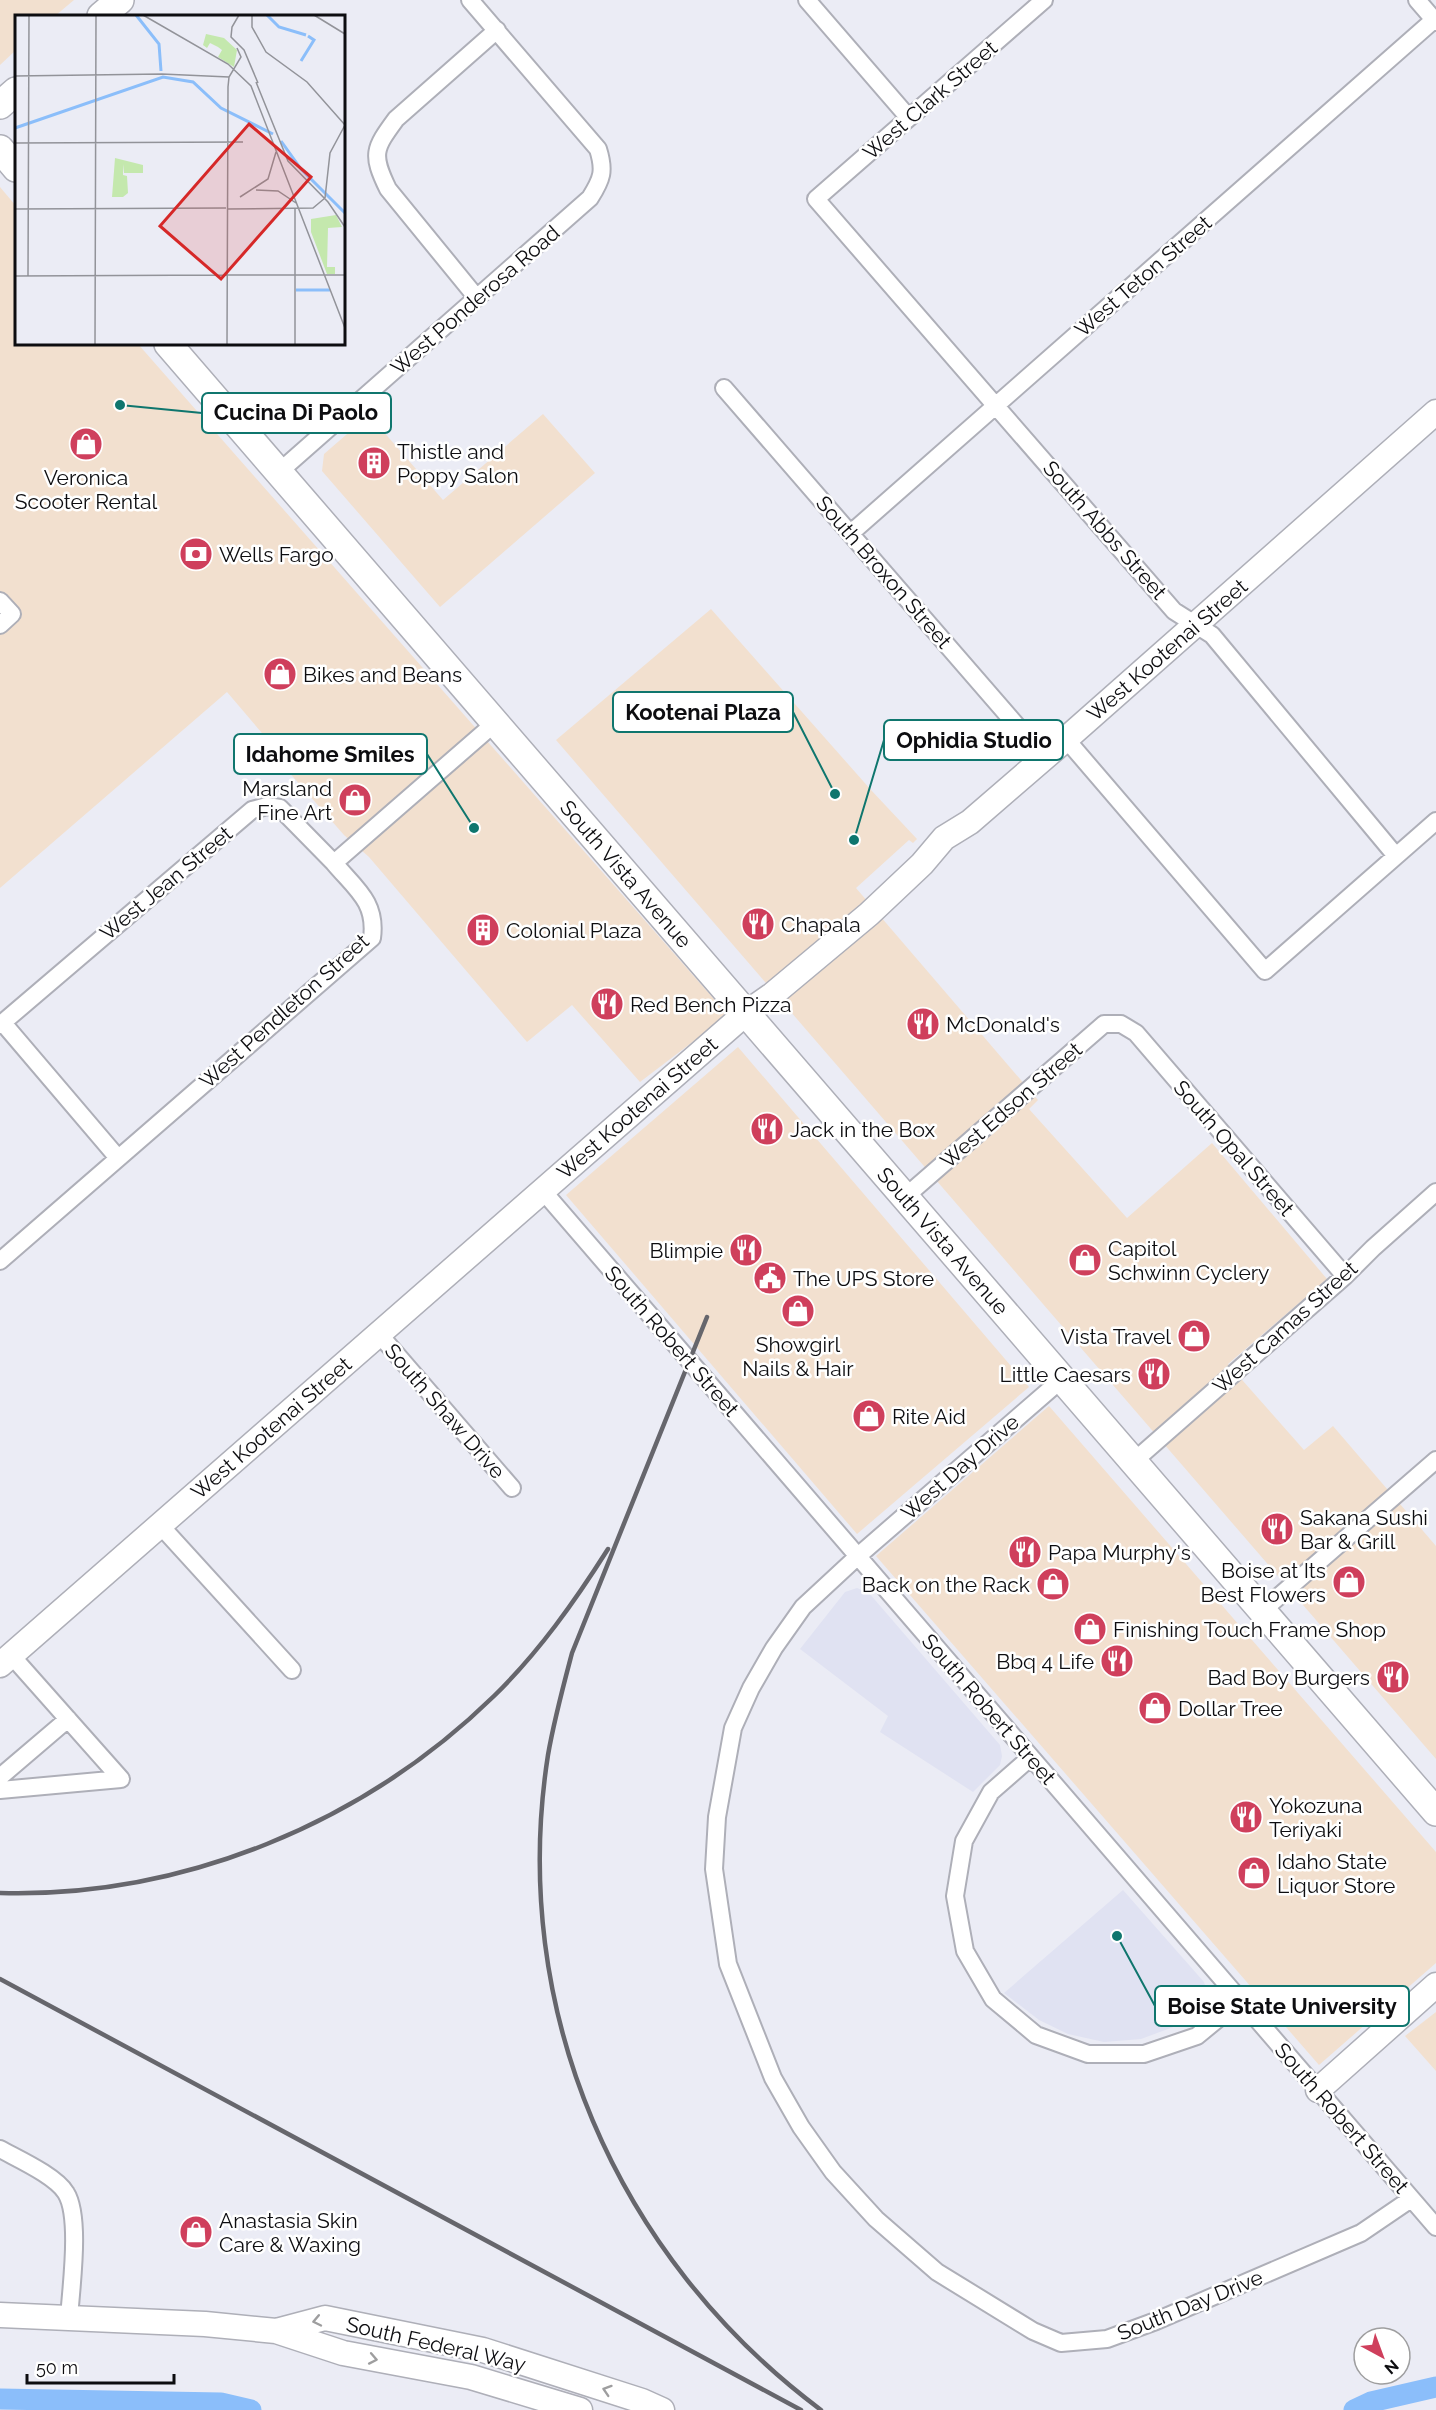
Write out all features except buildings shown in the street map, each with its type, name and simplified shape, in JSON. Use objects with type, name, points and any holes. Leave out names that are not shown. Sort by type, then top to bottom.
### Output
[{"type":"main road","points":[[102,15],[120,0]]},
{"type":"main road","points":[[122,15],[128,0]]},
{"type":"main road","points":[[0,105],[15,92]]},
{"type":"main road","points":[[0,149],[15,167]]},
{"type":"main road","name":"South Vista Avenue","points":[[169,345],[1436,1812]]},
{"type":"main road","name":"West Kootenai Street","points":[[6,1660],[746,1013],[772,995],[868,914],[922,864],[944,838],[970,822],[1066,739],[1436,412]]},
{"type":"main road","points":[[1318,2090],[1436,1984]]},
{"type":"main road","name":"South Federal Way","points":[[0,2315],[205,2324],[276,2331],[343,2353],[471,2377],[580,2410]]},
{"type":"main road","name":"South Federal Way","points":[[276,2331],[325,2318],[483,2350],[642,2401],[662,2410]]},
{"type":"street","points":[[470,0],[497,30],[396,119],[375,155],[379,172],[388,189],[477,298]]},
{"type":"street","points":[[807,0],[909,118]]},
{"type":"street","name":"West Clark Street","points":[[816,199],[1044,0]]},
{"type":"street","points":[[1417,0],[1435,20]]},
{"type":"street","name":"West Teton Street","points":[[851,533],[1435,20]]},
{"type":"street","name":"West Ponderosa Road","points":[[279,472],[590,198],[599,183],[603,166],[598,149],[497,30]]},
{"type":"street","name":"South Abbs Street","points":[[816,199],[1174,611],[1212,635],[1396,856]]},
{"type":"street","name":"South Broxon Street","points":[[724,388],[1044,757]]},
{"type":"street","points":[[0,601],[6,620]]},
{"type":"street","points":[[334,864],[495,723]]},
{"type":"street","points":[[1066,739],[1265,971],[1436,821]]},
{"type":"street","name":"West Jean Street","points":[[1,1024],[252,810],[267,806],[280,808],[334,864]]},
{"type":"street","name":"West Pendleton Street","points":[[0,1261],[372,938],[374,921],[368,903],[334,864]]},
{"type":"street","points":[[1,1024],[118,1158]]},
{"type":"street","name":"West Edson Street","points":[[905,1197],[1104,1024],[1121,1024]]},
{"type":"street","name":"South Opal Street","points":[[1121,1024],[1136,1033],[1345,1276]]},
{"type":"street","name":"South Robert Street","points":[[543,1191],[1436,2227]]},
{"type":"street","name":"West Camas Street","points":[[1133,1462],[1345,1276],[1372,1248],[1436,1192]]},
{"type":"street","name":"South Shaw Drive","points":[[379,1334],[512,1488]]},
{"type":"street","name":"West Day Drive","points":[[858,1556],[1062,1379]]},
{"type":"street","points":[[1262,1611],[1436,1460]]},
{"type":"street","points":[[160,1525],[292,1671]]},
{"type":"street","name":"South Day Drive","points":[[858,1556],[803,1607],[774,1648],[751,1689],[734,1728],[723,1773],[717,1817],[714,1869],[728,1964],[749,2020],[773,2078],[801,2127],[833,2172],[876,2219],[937,2272],[1033,2331],[1061,2343],[1107,2339],[1156,2321],[1361,2233],[1411,2199]]},
{"type":"street","points":[[0,1790],[121,1779],[68,1719],[6,1660]]},
{"type":"street","points":[[0,1777],[68,1719]]},
{"type":"street","points":[[1031,1757],[991,1792],[964,1841],[955,1896],[965,1951],[993,1999],[1036,2035],[1088,2054],[1144,2054],[1197,2036],[1240,2000]]},
{"type":"street","points":[[0,2149],[45,2174],[66,2192],[74,2220],[69,2318]]},
{"type":"shaded area","points":[[0,0],[74,0],[56,15],[15,15],[15,51],[0,65]]},
{"type":"shaded area","points":[[0,187],[15,205],[15,345],[139,345],[728,1015],[640,1082],[572,1005],[527,1042],[369,857],[344,835],[280,762],[284,759],[227,692],[0,888]]},
{"type":"shaded area","points":[[543,414],[595,473],[440,607],[322,471],[324,454],[369,415],[443,500]]},
{"type":"shaded area","points":[[711,609],[917,839],[913,843],[909,840],[856,888],[1038,1100],[1029,1109],[1127,1218],[1212,1143],[1327,1279],[1228,1364],[1304,1450],[1333,1426],[1436,1546],[1436,1759],[556,740]]},
{"type":"shaded area","points":[[738,1047],[1029,1387],[857,1534],[566,1195]]},
{"type":"shaded area","points":[[1049,1406],[1436,1852],[1436,1963],[1319,2065],[876,1556]]},
{"type":"shaded area","points":[[857,1588],[869,1593],[1000,1745],[1002,1756],[1000,1765],[973,1792],[880,1732],[888,1716],[800,1649],[845,1592]]},
{"type":"shaded area","points":[[1123,1890],[1204,1982],[1208,1994],[1205,2005],[1176,2026],[1141,2039],[1104,2042],[1068,2034],[1039,2020],[1004,1993]]},
{"type":"shaded area","points":[[1436,2012],[1436,2071],[1405,2036]]},
{"type":"waterway","points":[[1354,2410],[1371,2402],[1436,2387]]},
{"type":"waterway","points":[[0,2399],[221,2403],[251,2410]]},
{"type":"railway","points":[[707,1317],[572,1653],[565,1678],[548,1755],[540,1850],[545,1943],[563,2034],[593,2120],[634,2202],[686,2279],[749,2348],[821,2410]]},
{"type":"railway","points":[[0,1893],[68,1891],[136,1882],[202,1866],[267,1844],[329,1815],[388,1781],[443,1741],[494,1696],[556,1626],[608,1549]]},
{"type":"railway","points":[[0,1979],[801,2410]]},
{"type":"place","name":"Cucina Di Paolo","points":[[120,405]]},
{"type":"place","name":"Veronica Scooter Rental","points":[[86,444]]},
{"type":"place","name":"Thistle and Poppy Salon","points":[[374,463]]},
{"type":"place","name":"Wells Fargo","points":[[196,554]]},
{"type":"place","name":"Bikes and Beans","points":[[280,674]]},
{"type":"place","name":"Kootenai Plaza","points":[[835,794]]},
{"type":"place","name":"Marsland Fine Art","points":[[355,800]]},
{"type":"place","name":"Idahome Smiles","points":[[474,828]]},
{"type":"place","name":"Ophidia Studio","points":[[854,840]]},
{"type":"place","name":"Chapala","points":[[758,924]]},
{"type":"place","name":"Colonial Plaza","points":[[483,930]]},
{"type":"place","name":"Red Bench Pizza","points":[[607,1004]]},
{"type":"place","name":"McDonald's","points":[[923,1024]]},
{"type":"place","name":"Jack in the Box","points":[[767,1129]]},
{"type":"place","name":"Blimpie","points":[[746,1250]]},
{"type":"place","name":"Capitol Schwinn Cyclery","points":[[1085,1260]]},
{"type":"place","name":"The UPS Store","points":[[770,1278]]},
{"type":"place","name":"Showgirl Nails & Hair","points":[[798,1311]]},
{"type":"place","name":"Vista Travel","points":[[1194,1336]]},
{"type":"place","name":"Little Caesars","points":[[1154,1374]]},
{"type":"place","name":"Rite Aid","points":[[869,1416]]},
{"type":"place","name":"Sakana Sushi Bar & Grill","points":[[1277,1529]]},
{"type":"place","name":"Papa Murphy's","points":[[1025,1552]]},
{"type":"place","name":"Boise at Its Best Flowers","points":[[1349,1582]]},
{"type":"place","name":"Back on the Rack","points":[[1053,1584]]},
{"type":"place","name":"Finishing Touch Frame Shop","points":[[1090,1629]]},
{"type":"place","name":"Bbq 4 Life","points":[[1117,1661]]},
{"type":"place","name":"Bad Boy Burgers","points":[[1393,1677]]},
{"type":"place","name":"Dollar Tree","points":[[1155,1708]]},
{"type":"place","name":"Yokozuna Teriyaki","points":[[1246,1817]]},
{"type":"place","name":"Idaho State Liquor Store","points":[[1254,1873]]},
{"type":"place","name":"Boise State University","points":[[1117,1936]]},
{"type":"place","name":"Anastasia Skin Care & Waxing","points":[[196,2232]]}]
